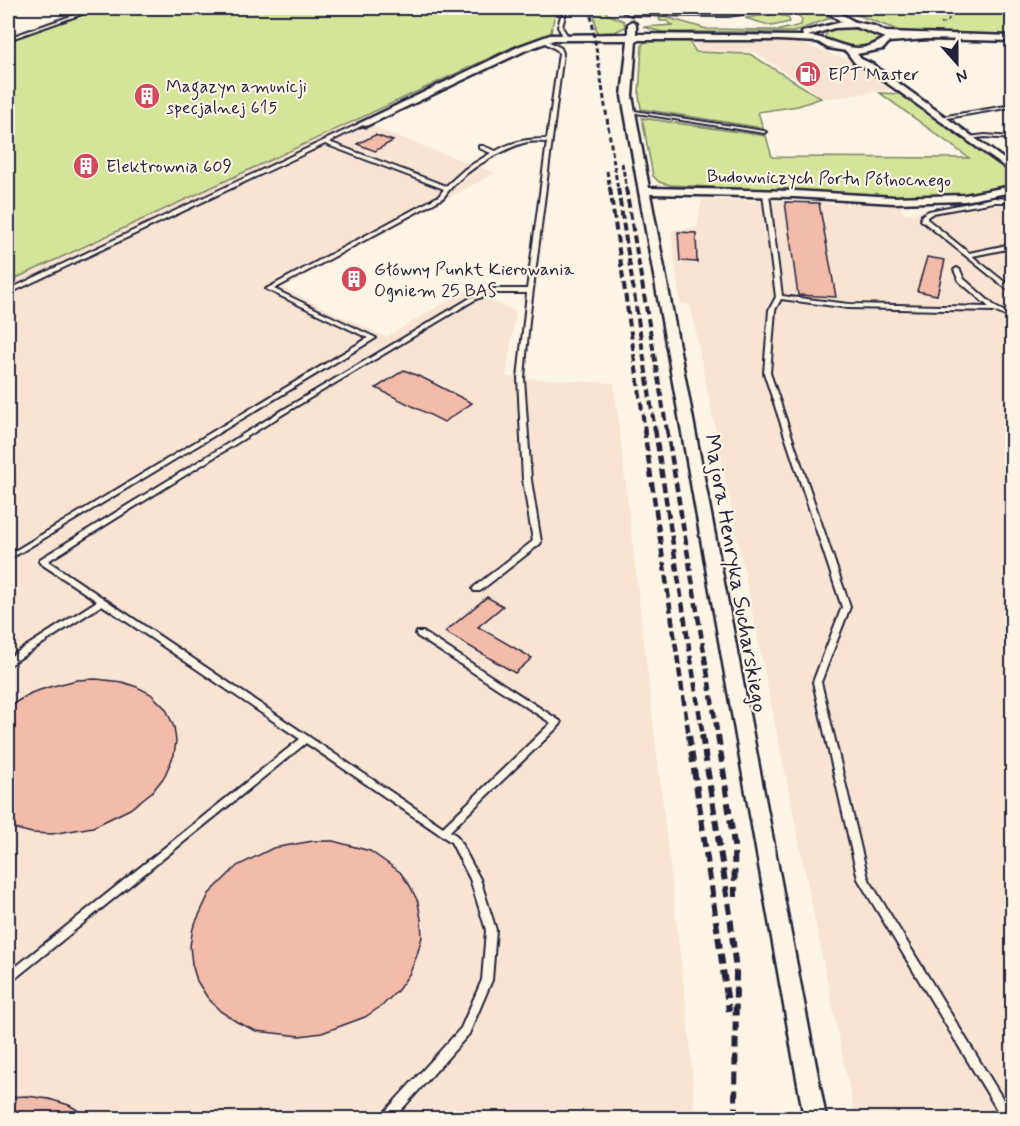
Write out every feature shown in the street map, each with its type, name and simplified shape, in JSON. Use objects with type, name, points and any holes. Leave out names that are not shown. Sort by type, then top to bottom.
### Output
[{"type":"street","points":[[828,10],[854,25]]},
{"type":"street","points":[[828,10],[837,25]]},
{"type":"street","points":[[819,37],[824,28],[854,25],[874,29],[885,38],[1012,38]]},
{"type":"street","points":[[363,124],[544,40],[565,35],[632,30],[819,37],[831,46],[849,50],[880,47],[885,38]]},
{"type":"street","name":"Majora Henryka Sucharskiego","points":[[632,30],[627,96],[815,1119]]},
{"type":"street","points":[[849,50],[858,61],[869,66],[1012,169]]},
{"type":"street","points":[[865,50],[869,66]]},
{"type":"street","name":"Budowniczych Portu Północnego","points":[[645,191],[894,200],[965,198],[1012,189]]},
{"type":"lane","points":[[8,39],[97,8]]},
{"type":"lane","points":[[565,8],[560,27],[565,35]]},
{"type":"lane","points":[[615,8],[631,14],[731,15],[742,13],[748,8]]},
{"type":"lane","points":[[631,14],[632,30]]},
{"type":"lane","points":[[477,589],[537,542],[527,480],[521,378],[561,54],[559,49],[544,40]]},
{"type":"lane","points":[[940,118],[1012,106]]},
{"type":"lane","points":[[630,111],[764,132]]},
{"type":"lane","points":[[8,292],[363,124]]},
{"type":"lane","points":[[969,138],[984,136],[1012,138]]},
{"type":"lane","points":[[8,558],[373,338],[269,289],[441,197],[446,188],[474,165],[528,141],[549,141]]},
{"type":"lane","points":[[324,142],[446,188]]},
{"type":"lane","points":[[481,147],[497,153]]},
{"type":"lane","points":[[766,194],[779,297],[772,310],[767,373],[846,608],[817,682],[863,879],[1008,1119]]},
{"type":"lane","points":[[1012,201],[994,200],[931,212],[924,216],[924,220],[1012,291]]},
{"type":"lane","points":[[968,255],[1012,246]]},
{"type":"lane","points":[[957,270],[961,280],[995,309],[1012,316]]},
{"type":"lane","points":[[387,1119],[465,1031],[487,980],[490,930],[475,879],[454,839],[43,561],[283,412],[474,298],[500,290],[530,291]]},
{"type":"lane","points":[[779,297],[849,306],[995,309]]},
{"type":"lane","points":[[8,663],[102,601]]},
{"type":"lane","points":[[420,634],[557,723],[443,832]]},
{"type":"lane","points":[[8,978],[306,739]]},
{"type":"path","points":[[854,8],[866,14]]},
{"type":"path","points":[[935,25],[948,21],[953,8]]},
{"type":"shaded area","points":[[692,40],[796,42],[847,59],[891,90],[826,99],[754,52],[698,51]]},
{"type":"shaded area","points":[[354,120],[495,173],[283,288],[386,337],[466,290],[516,311],[506,377],[614,383],[690,1039],[695,1118],[8,1118],[8,282]]},
{"type":"shaded area","points":[[1012,193],[1012,1118],[855,1118],[690,305],[680,303],[671,230],[697,227],[702,199],[899,205],[904,214]]},
{"type":"green space","points":[[102,8],[556,8],[551,33],[515,46],[8,282],[8,41]]},
{"type":"green space","points":[[593,8],[605,8],[607,14],[624,21],[625,27],[615,32],[597,33]]},
{"type":"green space","points":[[754,8],[816,8],[830,18],[794,32],[662,32],[643,27],[674,25],[669,24],[668,21],[660,21],[659,18],[665,17],[707,29],[780,30],[801,25],[802,20],[798,15],[806,11],[758,11]]},
{"type":"green space","points":[[839,8],[1012,8],[1012,35],[908,34]]},
{"type":"green space","points":[[775,14],[788,17],[790,22],[772,26],[745,18]]},
{"type":"green space","points":[[850,28],[873,33],[878,38],[877,41],[865,46],[851,47],[836,44],[825,37],[827,32],[834,29]]},
{"type":"green space","points":[[654,39],[688,40],[696,52],[750,54],[821,98],[798,106],[758,112],[763,128],[641,109],[639,95],[642,45]]},
{"type":"green space","points":[[880,93],[901,94],[1012,174],[1012,185],[956,196],[914,197],[670,185],[659,182],[653,176],[642,118],[766,136],[772,157],[969,158]]},
{"type":"building","points":[[375,135],[393,141],[375,151],[357,144]]},
{"type":"building","points":[[785,202],[819,203],[836,297],[798,295]]},
{"type":"building","points":[[678,232],[696,233],[697,262],[680,261]]},
{"type":"building","points":[[927,257],[945,260],[937,295],[917,291]]},
{"type":"building","points":[[404,370],[472,403],[444,422],[376,388]]},
{"type":"building","points":[[487,597],[503,606],[478,627],[532,658],[515,673],[445,632]]},
{"type":"building","points":[[96,679],[122,682],[137,687],[151,694],[166,709],[174,727],[176,741],[174,755],[164,777],[153,791],[130,809],[93,827],[52,834],[32,833],[8,827],[8,707],[31,693],[49,687],[77,680]]},
{"type":"building","points":[[313,841],[333,841],[370,851],[400,872],[418,902],[422,937],[417,955],[410,973],[398,990],[383,1005],[365,1017],[322,1033],[300,1036],[256,1031],[220,1011],[197,981],[190,946],[193,928],[209,894],[237,866],[273,848]]},
{"type":"building","points":[[27,1096],[69,1105],[93,1119],[8,1119],[8,1097]]},
{"type":"railway","points":[[590,8],[618,190]]},
{"type":"railway","points":[[622,163],[627,190]]},
{"type":"railway","points":[[607,171],[610,190]]},
{"type":"railway","points":[[610,188],[645,431]]},
{"type":"railway","points":[[618,188],[655,431]]},
{"type":"railway","points":[[626,188],[667,431]]},
{"type":"railway","points":[[644,429],[689,737]]},
{"type":"railway","points":[[655,429],[703,737]]},
{"type":"railway","points":[[667,429],[718,737]]},
{"type":"railway","points":[[689,735],[729,1011]]},
{"type":"railway","points":[[702,735],[730,914],[736,972],[735,1118]]},
{"type":"railway","points":[[718,735],[734,845],[735,897]]},
{"type":"place","name":"EPT Master","points":[[808,74]]},
{"type":"place","name":"Magazyn amunicji specjalnej 615","points":[[147,96]]},
{"type":"place","name":"Elektrownia 609","points":[[86,166]]},
{"type":"place","name":"Główny Punkt Kierowania Ogniem 25 BAS","points":[[354,279]]}]
